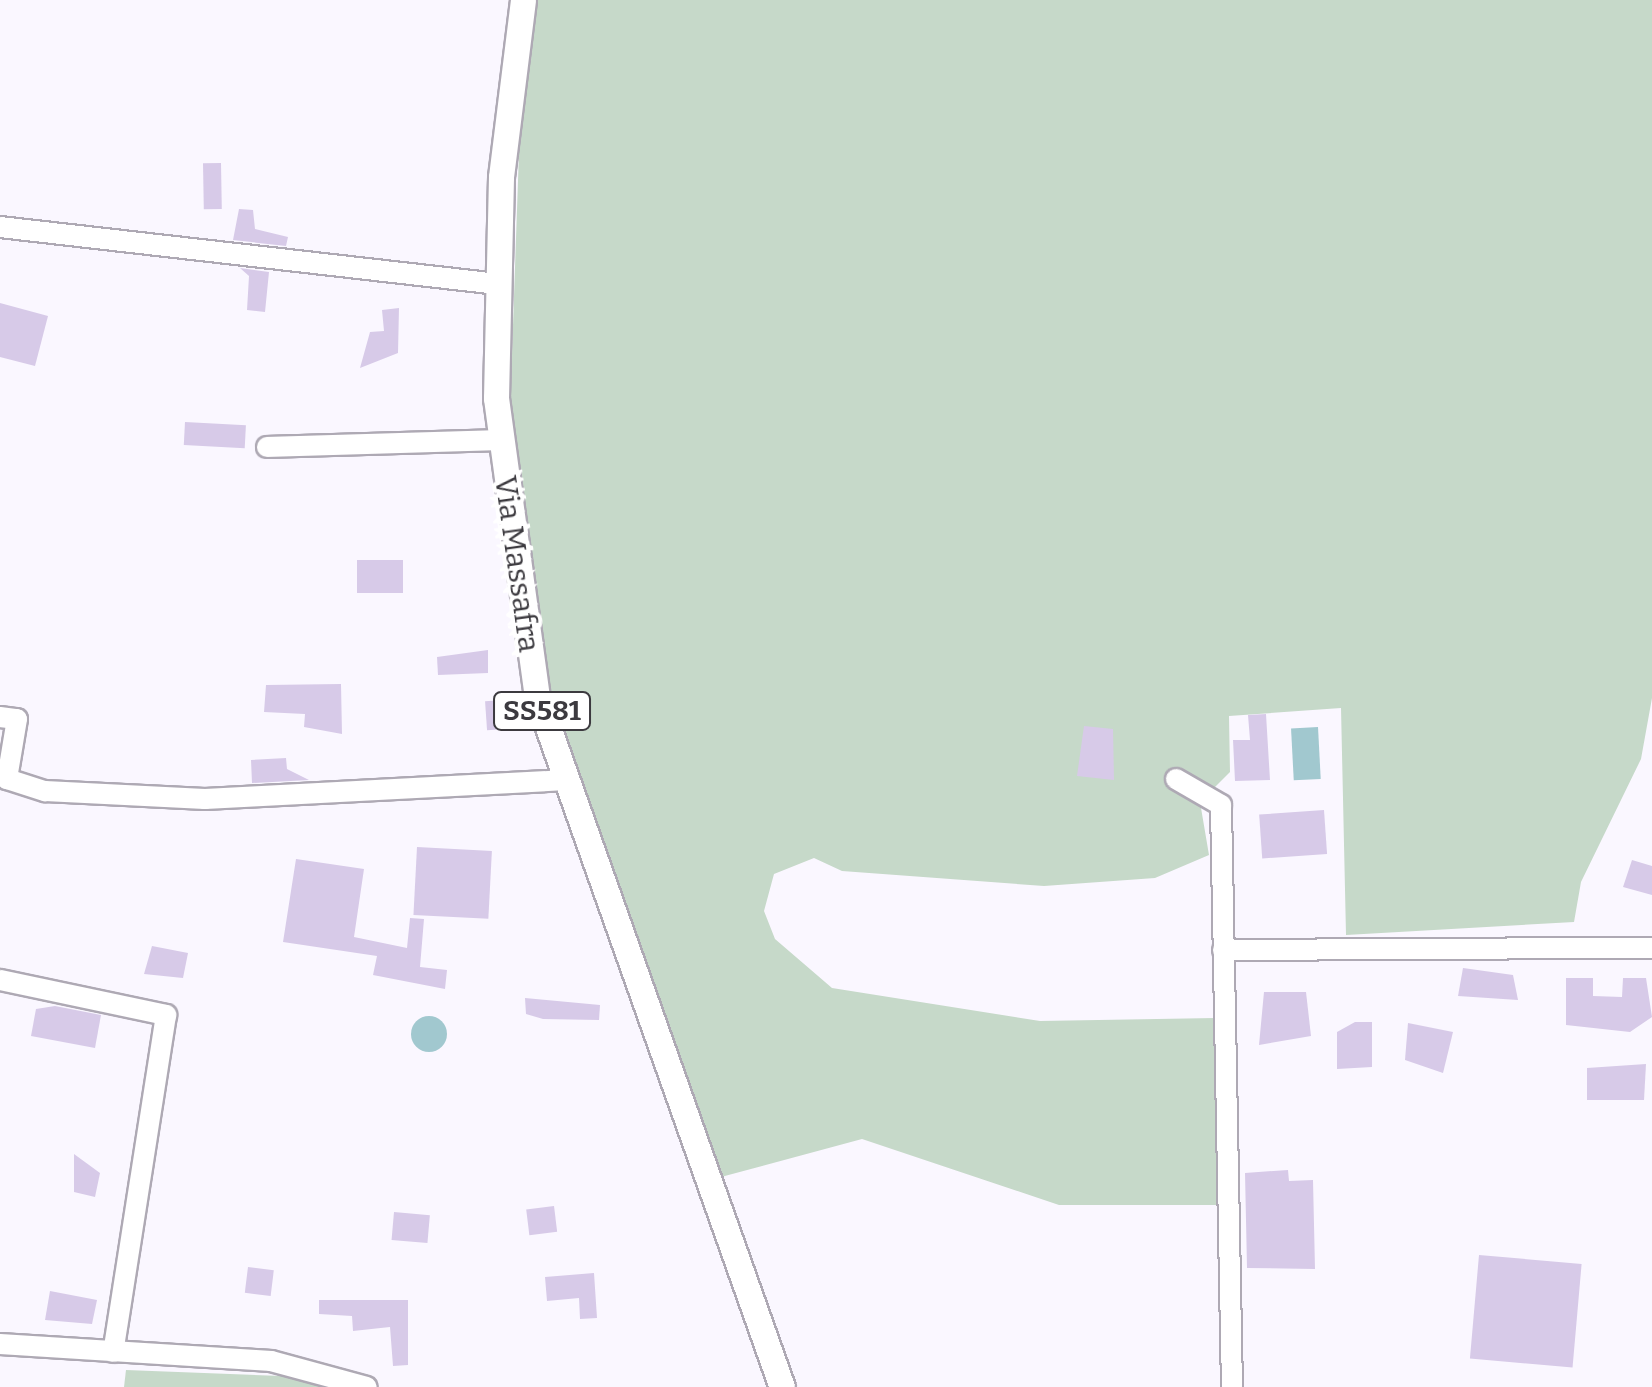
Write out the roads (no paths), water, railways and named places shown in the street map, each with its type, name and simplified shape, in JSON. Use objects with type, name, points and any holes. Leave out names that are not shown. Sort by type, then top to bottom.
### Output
[{"type":"main road","name":"Via Massafra","points":[[523,0],[498,284],[500,440],[537,696],[782,1387]]},
{"type":"street","points":[[0,227],[498,284]]},
{"type":"street","points":[[267,446],[500,440]]},
{"type":"street","points":[[0,717],[17,719],[7,779],[45,791],[205,798],[566,780]]},
{"type":"street","points":[[1176,779],[1221,805],[1232,1387]]},
{"type":"street","points":[[1223,950],[1652,948]]},
{"type":"street","points":[[0,980],[166,1015],[113,1352]]},
{"type":"street","points":[[0,1344],[272,1360],[366,1387]]},
{"type":"water","points":[[1318,727],[1321,779],[1294,780],[1291,728]]},
{"type":"water","points":[[429,1016],[442,1021],[447,1034],[442,1047],[429,1052],[416,1047],[411,1034],[416,1021]]}]
